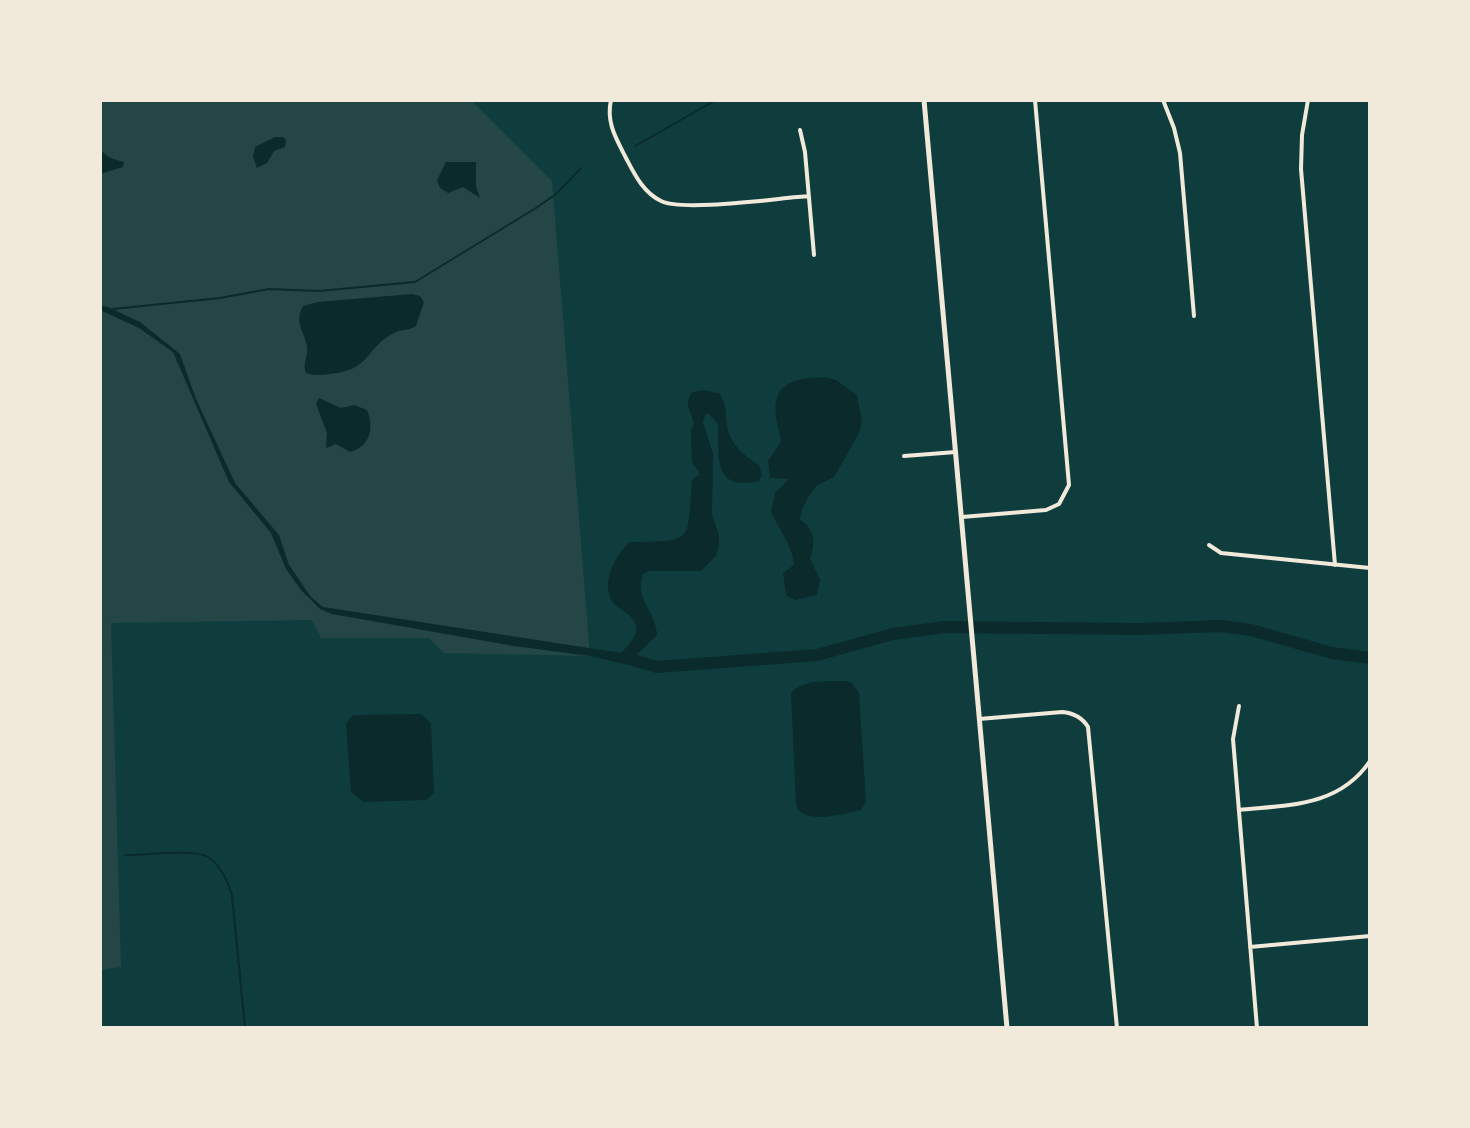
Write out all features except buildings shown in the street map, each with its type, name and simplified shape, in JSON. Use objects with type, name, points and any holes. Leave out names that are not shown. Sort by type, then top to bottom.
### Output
[{"type":"street","points":[[611,100],[609,118],[612,130],[641,185],[659,200],[687,206],[809,196]]},
{"type":"street","points":[[924,100],[1007,1028]]},
{"type":"street","points":[[962,517],[1046,510],[1064,498],[1069,485],[1035,100]]},
{"type":"street","points":[[1163,100],[1180,153],[1194,316]]},
{"type":"street","points":[[1308,100],[1302,135],[1301,169],[1335,565]]},
{"type":"street","points":[[800,130],[814,255]]},
{"type":"street","points":[[904,456],[956,452]]},
{"type":"street","points":[[1209,545],[1221,553],[1370,568]]},
{"type":"street","points":[[1239,706],[1233,739],[1257,1028]]},
{"type":"street","points":[[979,719],[1062,712],[1074,714],[1088,727],[1117,1028]]},
{"type":"street","points":[[1239,810],[1324,799],[1356,779],[1370,761]]},
{"type":"street","points":[[1250,947],[1370,936]]},
{"type":"shaded area","points":[[100,100],[471,100],[552,181],[590,656],[444,653],[429,638],[321,638],[312,620],[111,623],[121,967],[100,970]]},
{"type":"shaded area","points":[[275,137],[286,140],[285,147],[274,151],[267,163],[257,168],[253,157],[255,147]]},
{"type":"shaded area","points":[[100,150],[110,158],[124,162],[123,167],[100,174]]},
{"type":"shaded area","points":[[446,162],[476,162],[476,187],[480,198],[463,187],[448,193],[440,188],[437,180]]},
{"type":"shaded area","points":[[412,294],[420,296],[424,302],[416,326],[395,332],[383,340],[361,364],[353,368],[327,374],[306,373],[307,346],[300,322],[303,306]]},
{"type":"shaded area","points":[[100,305],[140,322],[180,354],[196,399],[235,483],[279,535],[289,565],[311,597],[323,607],[621,653],[634,637],[636,626],[633,619],[610,597],[611,571],[619,554],[630,542],[666,541],[684,534],[692,480],[700,474],[692,462],[691,429],[694,425],[688,402],[692,392],[705,390],[720,394],[725,406],[728,432],[734,444],[759,465],[762,475],[759,481],[744,483],[726,476],[719,459],[718,424],[708,413],[705,415],[703,422],[713,454],[712,515],[719,535],[719,546],[716,556],[701,571],[650,571],[643,574],[641,591],[657,635],[634,657],[653,663],[650,670],[590,656],[332,614],[320,609],[301,590],[286,569],[271,533],[229,482],[173,352],[139,328],[100,310]]},
{"type":"shaded area","points":[[826,377],[836,380],[857,395],[862,422],[834,477],[816,486],[801,512],[800,520],[809,527],[813,537],[810,558],[820,580],[817,595],[795,600],[786,595],[783,573],[794,565],[793,557],[771,512],[775,493],[789,479],[770,478],[768,461],[781,442],[776,417],[778,395],[797,380]]},
{"type":"shaded area","points":[[319,398],[341,408],[354,405],[367,410],[370,430],[362,445],[350,452],[336,444],[326,448],[327,433],[316,404]]},
{"type":"shaded area","points":[[808,683],[852,683],[859,693],[866,802],[861,810],[844,814],[824,817],[806,815],[796,804],[791,694]]},
{"type":"shaded area","points":[[421,714],[431,723],[434,793],[427,800],[364,802],[351,792],[346,723],[353,715]]},
{"type":"waterway","points":[[635,146],[716,100]]},
{"type":"waterway","points":[[113,309],[220,298],[269,289],[319,291],[415,282],[536,208],[556,194],[581,168]]},
{"type":"waterway","points":[[636,661],[657,667],[817,655],[893,634],[945,627],[1139,629],[1221,626],[1251,630],[1332,653],[1370,658]]},
{"type":"waterway","points":[[125,855],[201,855],[208,857],[220,869],[232,895],[245,1028]]}]
